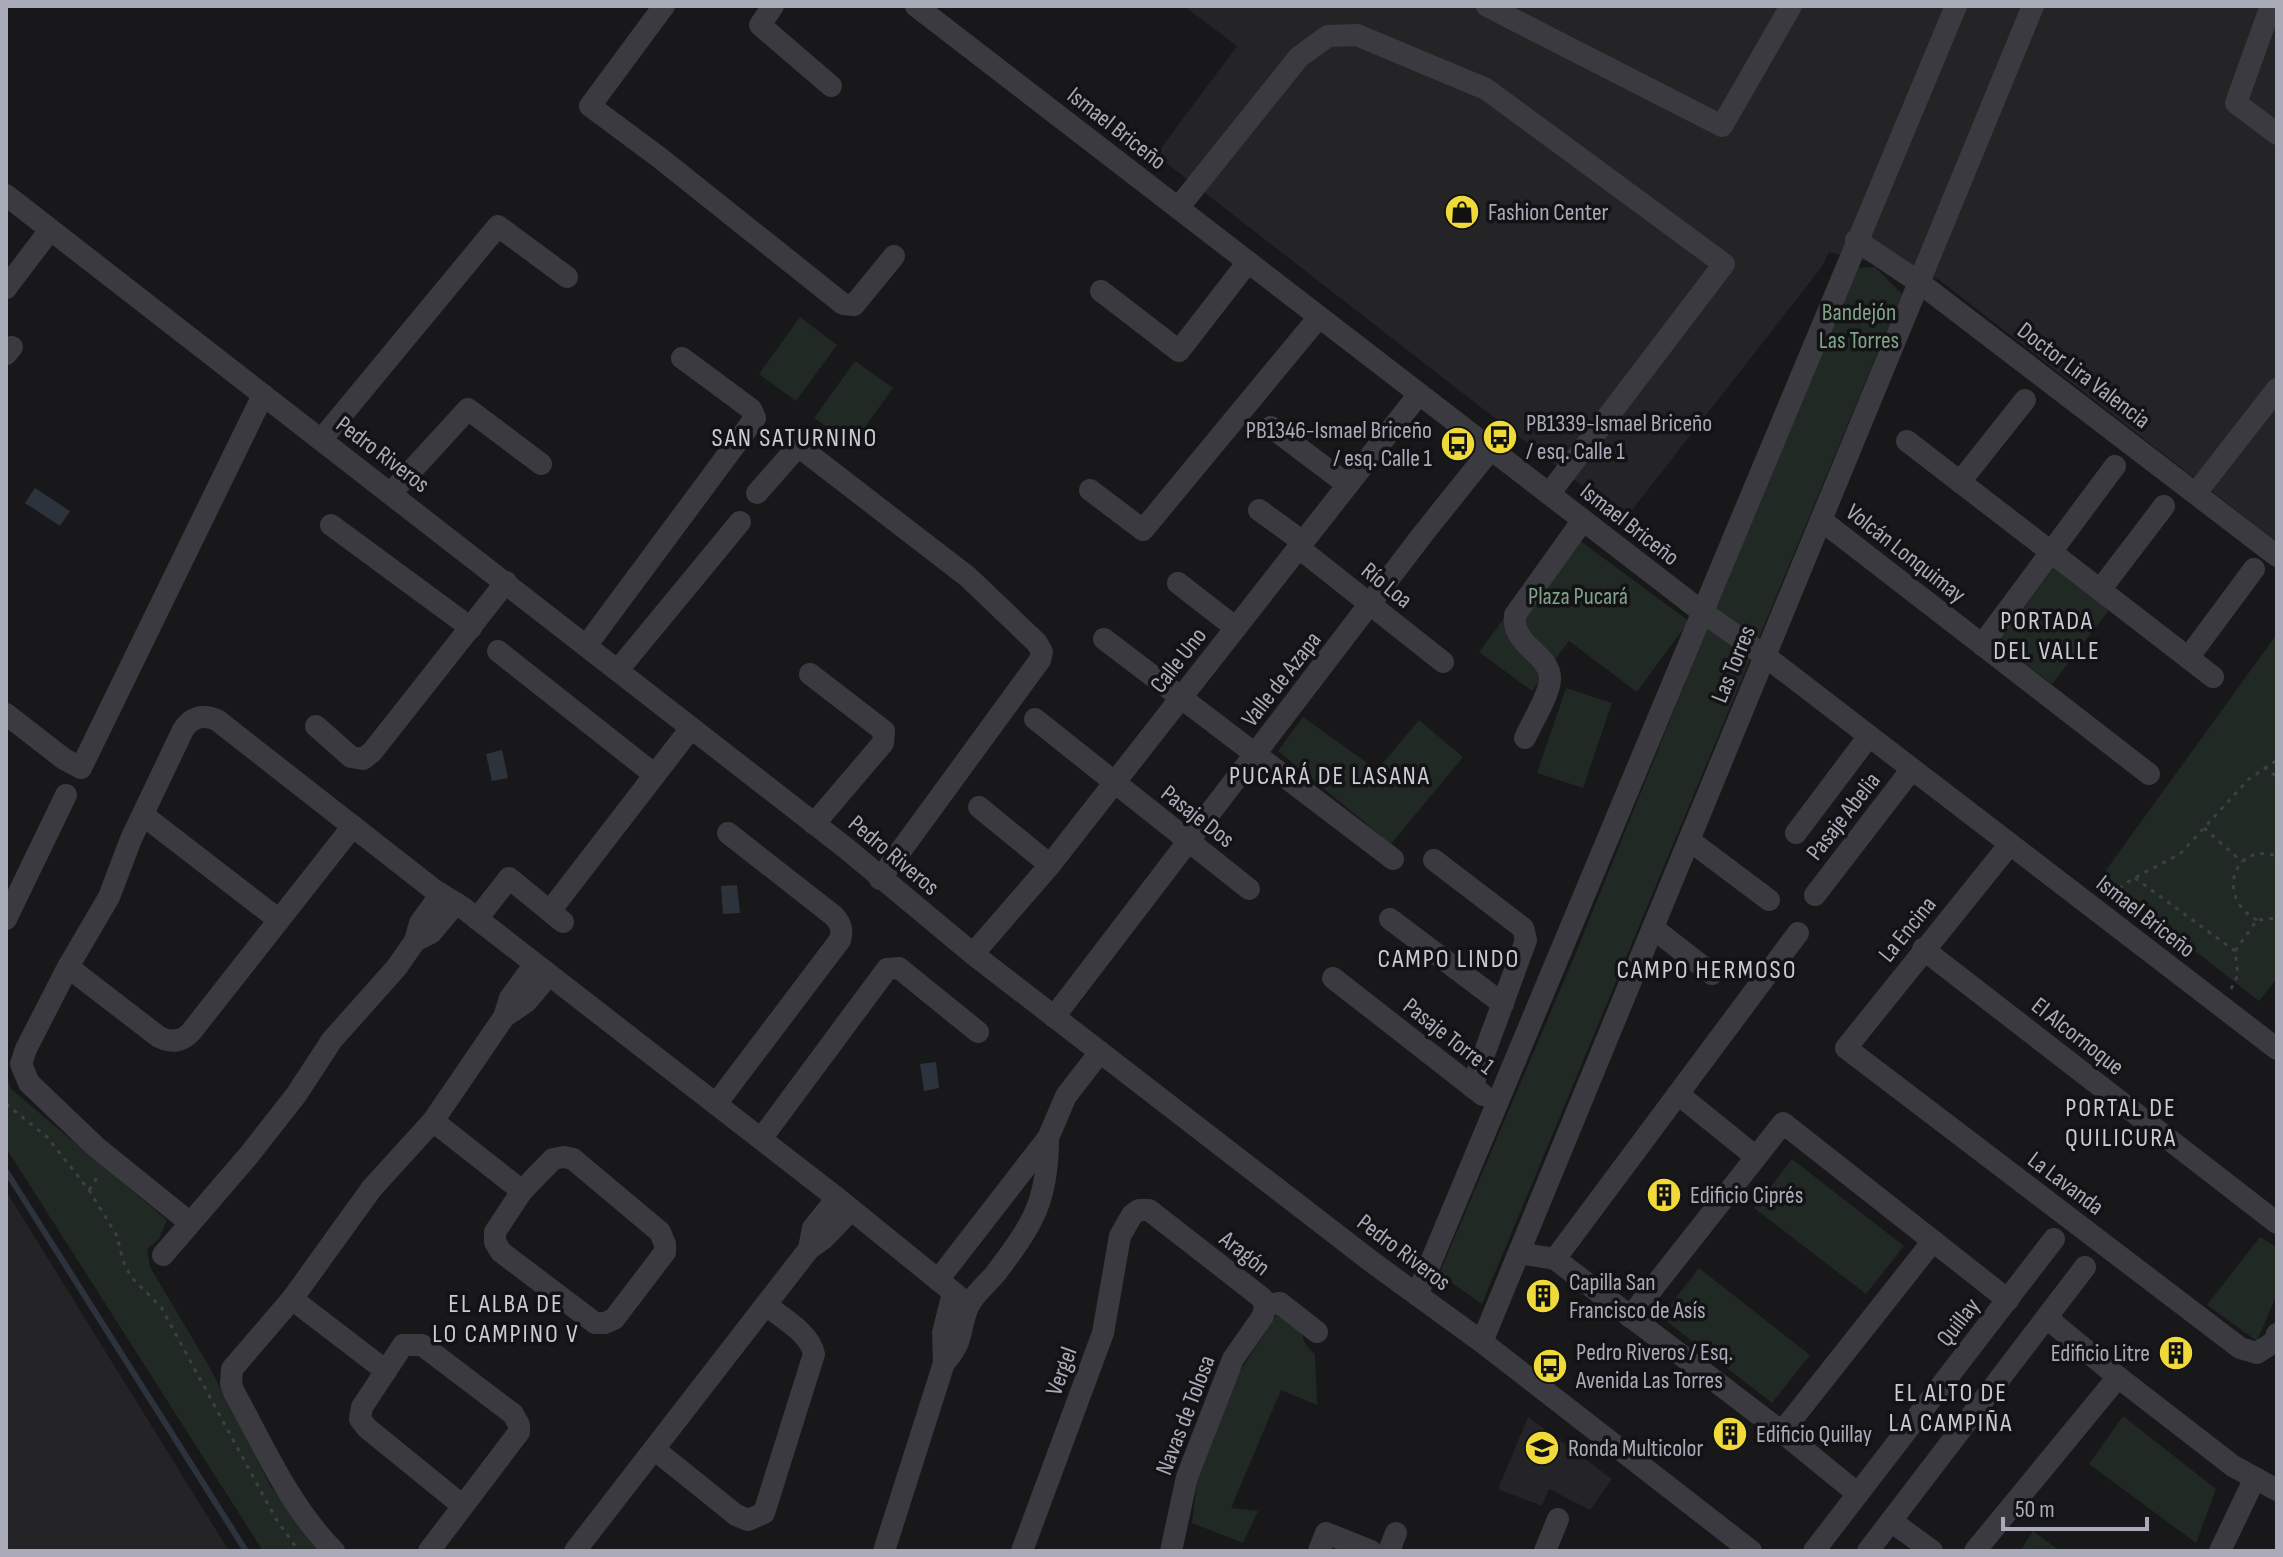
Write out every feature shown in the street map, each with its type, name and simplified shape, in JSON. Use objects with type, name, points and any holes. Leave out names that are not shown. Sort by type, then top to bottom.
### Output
[{"type":"street","points":[[664,6],[590,106],[843,304],[854,305],[894,256]]},
{"type":"street","points":[[773,6],[760,25],[831,86]]},
{"type":"street","name":"Ismael Briceño","points":[[916,6],[1701,611],[1765,656],[2277,1049]]},
{"type":"street","points":[[1487,6],[1722,126],[1791,6]]},
{"type":"street","name":"Las Torres","points":[[1417,1295],[1956,6]]},
{"type":"street","name":"Las Torres","points":[[1482,1342],[2033,6]]},
{"type":"street","points":[[2271,6],[2236,103],[2277,134]]},
{"type":"street","points":[[1178,208],[1299,57],[1328,36],[1357,35],[1486,89],[1724,264],[1549,494]]},
{"type":"street","name":"Pedro Riveros","points":[[6,195],[506,582],[1054,1017],[1751,1551]]},
{"type":"street","points":[[321,440],[498,226],[567,277]]},
{"type":"street","points":[[6,288],[50,230]]},
{"type":"street","name":"Doctor Lira Valencia","points":[[1856,240],[1920,283],[2277,556]]},
{"type":"street","points":[[1101,291],[1179,351],[1248,262]]},
{"type":"street","points":[[1090,490],[1143,530],[1319,317]]},
{"type":"street","points":[[586,646],[755,418],[751,409],[682,358]]},
{"type":"street","points":[[2196,493],[2277,389]]},
{"type":"street","name":"Calle Uno","points":[[973,954],[1050,865],[1419,394]]},
{"type":"street","points":[[6,714],[64,759],[81,768],[263,395]]},
{"type":"street","points":[[1960,482],[2025,400]]},
{"type":"street","points":[[391,493],[468,409],[541,464]]},
{"type":"street","points":[[1271,427],[1348,485]]},
{"type":"street","points":[[1907,441],[2213,677]]},
{"type":"street","points":[[757,493],[794,451],[802,449],[968,577],[1037,643],[1042,652],[1040,660],[880,879]]},
{"type":"street","name":"Valle de Azapa","points":[[1054,1017],[1491,449]]},
{"type":"street","points":[[1982,645],[2115,466]]},
{"type":"street","points":[[2100,590],[2164,506]]},
{"type":"street","name":"Río Loa","points":[[1259,510],[1443,662]]},
{"type":"street","points":[[1525,738],[1550,682],[1547,668],[1516,633],[1515,615],[1583,520]]},
{"type":"street","name":"Volcán Lonquimay","points":[[1821,520],[2149,774]]},
{"type":"street","points":[[618,670],[740,522]]},
{"type":"street","points":[[331,525],[471,628]]},
{"type":"street","points":[[2188,658],[2254,569]]},
{"type":"street","points":[[316,726],[351,757],[363,759],[372,752],[506,582]]},
{"type":"street","points":[[1178,583],[1236,628]]},
{"type":"street","points":[[1104,639],[1393,859]]},
{"type":"street","points":[[498,651],[655,775]]},
{"type":"street","points":[[810,674],[884,731],[883,743],[814,824]]},
{"type":"street","points":[[189,1222],[96,1147],[29,1083],[23,1074],[23,1056],[68,967],[109,897],[183,730],[192,720],[205,716],[217,720],[477,919],[844,1204],[953,1293]]},
{"type":"street","name":"Pasaje Dos","points":[[1035,719],[1249,889]]},
{"type":"street","points":[[477,919],[509,878],[556,916],[691,728]]},
{"type":"street","points":[[1796,833],[1869,736]]},
{"type":"street","name":"Pasaje Abelia","points":[[1815,895],[1912,769]]},
{"type":"street","points":[[6,919],[66,795]]},
{"type":"street","points":[[979,807],[1050,865]]},
{"type":"street","points":[[143,815],[279,920]]},
{"type":"street","points":[[68,967],[159,1037],[177,1041],[191,1032],[353,826]]},
{"type":"street","points":[[716,1104],[842,934],[841,924],[834,916],[728,833]]},
{"type":"street","points":[[1689,840],[1769,900]]},
{"type":"street","name":"La Encina","points":[[1846,1048],[2010,844]]},
{"type":"street","points":[[1434,860],[1523,928],[1526,940],[1472,1087]]},
{"type":"street","points":[[163,1255],[249,1155],[296,1095],[332,1040],[382,985],[415,941],[431,933],[448,898]]},
{"type":"street","points":[[1390,919],[1503,1004]]},
{"type":"street","points":[[1653,928],[1712,974]]},
{"type":"street","points":[[1555,1259],[1798,933]]},
{"type":"street","name":"El Alcornoque","points":[[1923,949],[2277,1223]]},
{"type":"street","points":[[761,1139],[887,969],[899,968],[978,1032]]},
{"type":"street","points":[[334,1551],[312,1529],[296,1505],[231,1384],[230,1375],[235,1363],[292,1299],[359,1205],[433,1121],[504,1017],[526,1002],[542,970]]},
{"type":"street","name":"Pasaje Torre 1","points":[[1333,978],[1497,1104]]},
{"type":"street","name":"La Lavanda","points":[[1846,1048],[2240,1348],[2257,1353],[2274,1342],[2277,1334]]},
{"type":"street","points":[[884,1551],[944,1363],[960,1340],[953,1293],[966,1244],[1048,1138],[1066,1096],[1100,1052]]},
{"type":"street","points":[[1678,1094],[1756,1157]]},
{"type":"street","points":[[433,1121],[522,1191]]},
{"type":"street","points":[[1630,1317],[1783,1123],[2008,1300]]},
{"type":"street","points":[[953,1293],[998,1270],[1028,1229],[1039,1208],[1046,1182],[1048,1138]]},
{"type":"street","points":[[553,1159],[573,1159],[660,1232],[665,1252],[614,1319],[595,1323],[501,1252],[495,1242],[495,1232],[522,1191],[553,1159]]},
{"type":"street","points":[[583,1548],[654,1449],[809,1249],[813,1228],[844,1204]]},
{"type":"street","name":"Aragón","points":[[1139,1210],[1149,1210],[1262,1298],[1265,1305],[1280,1303],[1317,1332]]},
{"type":"street","name":"Vergel","points":[[1022,1551],[1103,1333],[1120,1236],[1132,1215],[1139,1210]]},
{"type":"street","name":"Quillay","points":[[1814,1551],[2054,1239]]},
{"type":"street","points":[[1782,1432],[1933,1241]]},
{"type":"street","points":[[966,1244],[983,1251],[998,1270]]},
{"type":"street","points":[[1519,1253],[1555,1259],[1782,1432],[1858,1494]]},
{"type":"street","points":[[1868,1551],[2085,1267]]},
{"type":"street","points":[[292,1299],[386,1371]]},
{"type":"street","points":[[654,1449],[736,1515],[748,1520],[764,1513],[814,1354],[810,1341],[766,1305]]},
{"type":"street","name":"Navas de Tolosa","points":[[1171,1551],[1187,1477],[1233,1359],[1263,1316],[1265,1305]]},
{"type":"street","points":[[2047,1318],[2233,1466],[2277,1490]]},
{"type":"street","points":[[429,1551],[519,1432],[519,1425],[513,1414],[422,1345],[403,1345],[362,1407],[360,1419],[463,1506]]},
{"type":"street","points":[[1975,1551],[2118,1377]]},
{"type":"street","points":[[2220,1551],[2254,1480]]},
{"type":"street","points":[[1545,1551],[1558,1519]]},
{"type":"street","points":[[1891,1521],[1932,1551]]},
{"type":"street","points":[[1319,1551],[1326,1533],[1371,1551]]},
{"type":"path","points":[[2093,908],[2134,878],[2180,854],[2249,779],[2277,760]]},
{"type":"path","points":[[2264,767],[2277,777]]},
{"type":"path","points":[[2204,828],[2242,862]]},
{"type":"path","points":[[2277,856],[2257,853],[2242,862],[2234,875],[2235,897],[2244,911],[2257,920],[2277,918]]},
{"type":"path","points":[[2134,878],[2235,951]]},
{"type":"path","points":[[2222,1007],[2238,975],[2235,951],[2257,920]]},
{"type":"path","points":[[6,1104],[47,1137],[89,1190],[117,1236],[123,1261],[131,1277],[161,1307],[276,1519],[299,1551]]},
{"type":"shaded area","points":[[1184,6],[2277,6],[2277,542],[1938,279],[1829,252],[1821,268],[1625,519],[1156,155],[1237,46]]},
{"type":"shaded area","points":[[35,488],[70,511],[60,526],[25,503]]},
{"type":"shaded area","points":[[502,750],[508,778],[492,781],[486,754]]},
{"type":"shaded area","points":[[737,885],[740,913],[723,914],[721,886]]},
{"type":"shaded area","points":[[936,1062],[939,1088],[924,1091],[920,1064]]},
{"type":"shaded area","points":[[6,1191],[229,1551],[6,1551]]},
{"type":"shaded area","name":"Ronda Multicolor","points":[[1528,1417],[1612,1479],[1590,1510],[1549,1489],[1542,1506],[1498,1489]]},
{"type":"green space","name":"Bandejón Las Torres","points":[[1875,267],[1902,294],[1482,1304],[1439,1274],[1575,955],[1853,268]]},
{"type":"green space","points":[[800,317],[837,345],[796,401],[759,374]]},
{"type":"green space","points":[[855,361],[893,388],[852,445],[814,418]]},
{"type":"green space","name":"Plaza Pucará","points":[[1568,532],[1689,621],[1637,692],[1569,641],[1532,691],[1479,652]]},
{"type":"green space","points":[[2054,568],[2109,610],[2052,684],[1997,642]]},
{"type":"green space","points":[[2277,634],[2277,978],[2259,1001],[2101,877]]},
{"type":"green space","points":[[1566,688],[1612,703],[1583,788],[1537,773]]},
{"type":"green space","points":[[1303,717],[1377,770],[1419,720],[1463,757],[1391,844],[1278,751]]},
{"type":"green space","points":[[6,1074],[11,1089],[167,1220],[159,1239],[147,1249],[150,1267],[209,1366],[271,1487],[323,1551],[263,1551],[6,1148]]},
{"type":"green space","points":[[1792,1159],[1904,1246],[1866,1294],[1754,1208]]},
{"type":"green space","points":[[2260,1237],[2277,1247],[2277,1294],[2257,1341],[2207,1305]]},
{"type":"green space","points":[[1699,1268],[1810,1355],[1772,1403],[1661,1317]]},
{"type":"green space","points":[[1279,1311],[1302,1327],[1305,1342],[1315,1354],[1317,1405],[1281,1390],[1231,1508],[1258,1511],[1243,1543],[1192,1523],[1198,1476],[1237,1376]]},
{"type":"green space","points":[[2123,1416],[2216,1489],[2196,1543],[2089,1464]]},
{"type":"green space","points":[[2033,1531],[2060,1551],[2020,1551]]},
{"type":"waterway","points":[[6,1171],[246,1551]]},
{"type":"place","name":"Fashion Center","points":[[1462,212]]},
{"type":"place","name":"PB1339-Ismael Briceño / esq. Calle 1","points":[[1500,437]]},
{"type":"place","name":"PB1346-Ismael Briceño / esq. Calle 1","points":[[1458,444]]},
{"type":"place","name":"Edificio Ciprés","points":[[1664,1195]]},
{"type":"place","name":"Capilla San Francisco de Asís","points":[[1543,1296]]},
{"type":"place","name":"Edificio Litre","points":[[2176,1353]]},
{"type":"place","name":"Pedro Riveros / Esq. Avenida Las Torres","points":[[1550,1366]]},
{"type":"place","name":"Edificio Quillay","points":[[1730,1434]]},
{"type":"place","name":"Ronda Multicolor","points":[[1542,1448]]},
{"type":"district","name":"SAN SATURNINO","points":[[795,437]]},
{"type":"district","name":"PORTADA DEL VALLE","points":[[2047,635]]},
{"type":"district","name":"PUCARÁ DE LASANA","points":[[1330,775]]},
{"type":"district","name":"CAMPO LINDO","points":[[1449,958]]},
{"type":"district","name":"CAMPO HERMOSO","points":[[1707,969]]},
{"type":"district","name":"PORTAL DE QUILICURA","points":[[2121,1122]]},
{"type":"district","name":"EL ALBA DE LO CAMPINO V","points":[[506,1318]]},
{"type":"district","name":"EL ALTO DE LA CAMPIÑA","points":[[1951,1407]]}]
